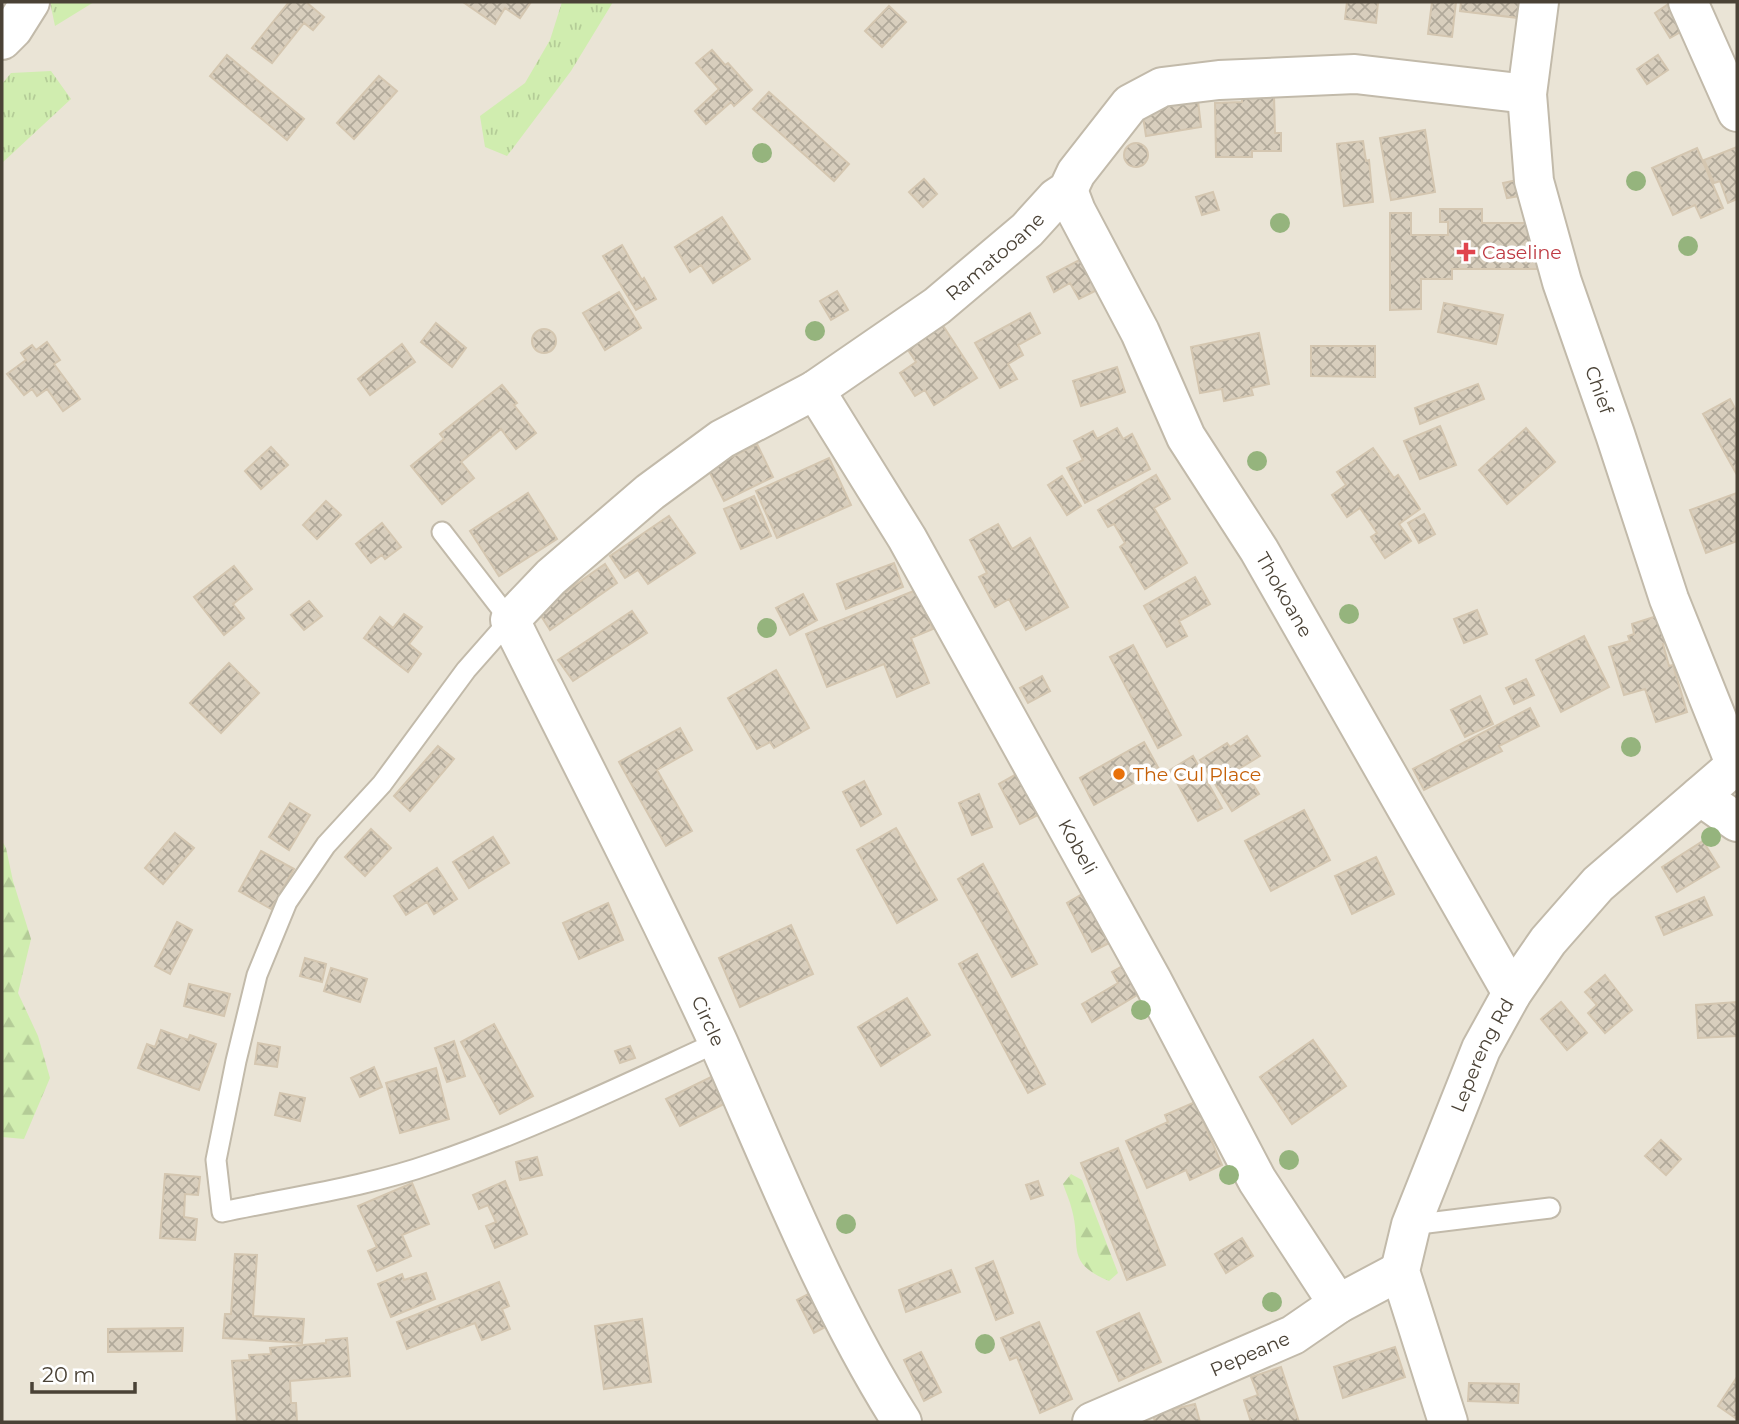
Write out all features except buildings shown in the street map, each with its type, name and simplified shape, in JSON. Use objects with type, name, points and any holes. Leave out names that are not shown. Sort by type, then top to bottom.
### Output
[{"type":"street","points":[[2,40],[13,29],[30,2]]},
{"type":"street","name":"Chief","points":[[1539,2],[1527,94],[1534,181],[1562,282],[1669,599],[1737,765]]},
{"type":"street","points":[[1688,2],[1737,112]]},
{"type":"street","name":"Ramatooane","points":[[510,620],[551,577],[650,492],[722,439],[815,390],[937,306],[1027,230],[1056,198],[1068,190],[1076,173],[1130,104],[1162,87],[1219,80],[1355,74],[1527,94]]},
{"type":"street","name":"Thokoane","points":[[1068,190],[1076,211],[1140,332],[1185,437],[1259,550],[1512,993]]},
{"type":"street","name":"Kobeli","points":[[815,390],[907,538],[1153,982],[1257,1180],[1338,1304]]},
{"type":"street","name":"Circle","points":[[510,620],[660,918],[809,1248],[879,1385],[902,1422]]},
{"type":"street","name":"Lepereng Rd","points":[[1400,1271],[1411,1225],[1481,1049],[1512,993],[1548,941],[1598,884],[1737,765]]},
{"type":"street","points":[[1700,796],[1737,822]]},
{"type":"street","points":[[1400,1271],[1448,1422]]},
{"type":"street","name":"Pepeane","points":[[1092,1422],[1293,1335],[1338,1304],[1400,1271]]},
{"type":"lane","points":[[442,532],[510,620],[466,670],[382,784],[326,845],[287,902],[257,975],[218,1148],[216,1160],[222,1212],[359,1184],[433,1164],[563,1113],[718,1042]]},
{"type":"lane","points":[[1411,1225],[1550,1208]]},
{"type":"shaded area","points":[[2,2],[1737,2],[1737,1422],[2,1422]]},
{"type":"green space","points":[[50,2],[94,2],[55,26]]},
{"type":"green space","points":[[562,2],[613,2],[571,71],[507,156],[485,147],[480,116],[525,83],[550,40]]},
{"type":"green space","points":[[51,71],[71,99],[2,163],[2,84],[11,73]]},
{"type":"green space","points":[[2,841],[31,939],[18,993],[38,1036],[50,1078],[24,1139],[2,1137]]},
{"type":"green space","points":[[1071,1174],[1082,1180],[1118,1273],[1109,1281],[1086,1267],[1077,1252],[1075,1223],[1063,1184]]},
{"type":"place","name":"Caseline","points":[[1466,252]]},
{"type":"place","name":"The Cul Place","points":[[1119,774]]}]
